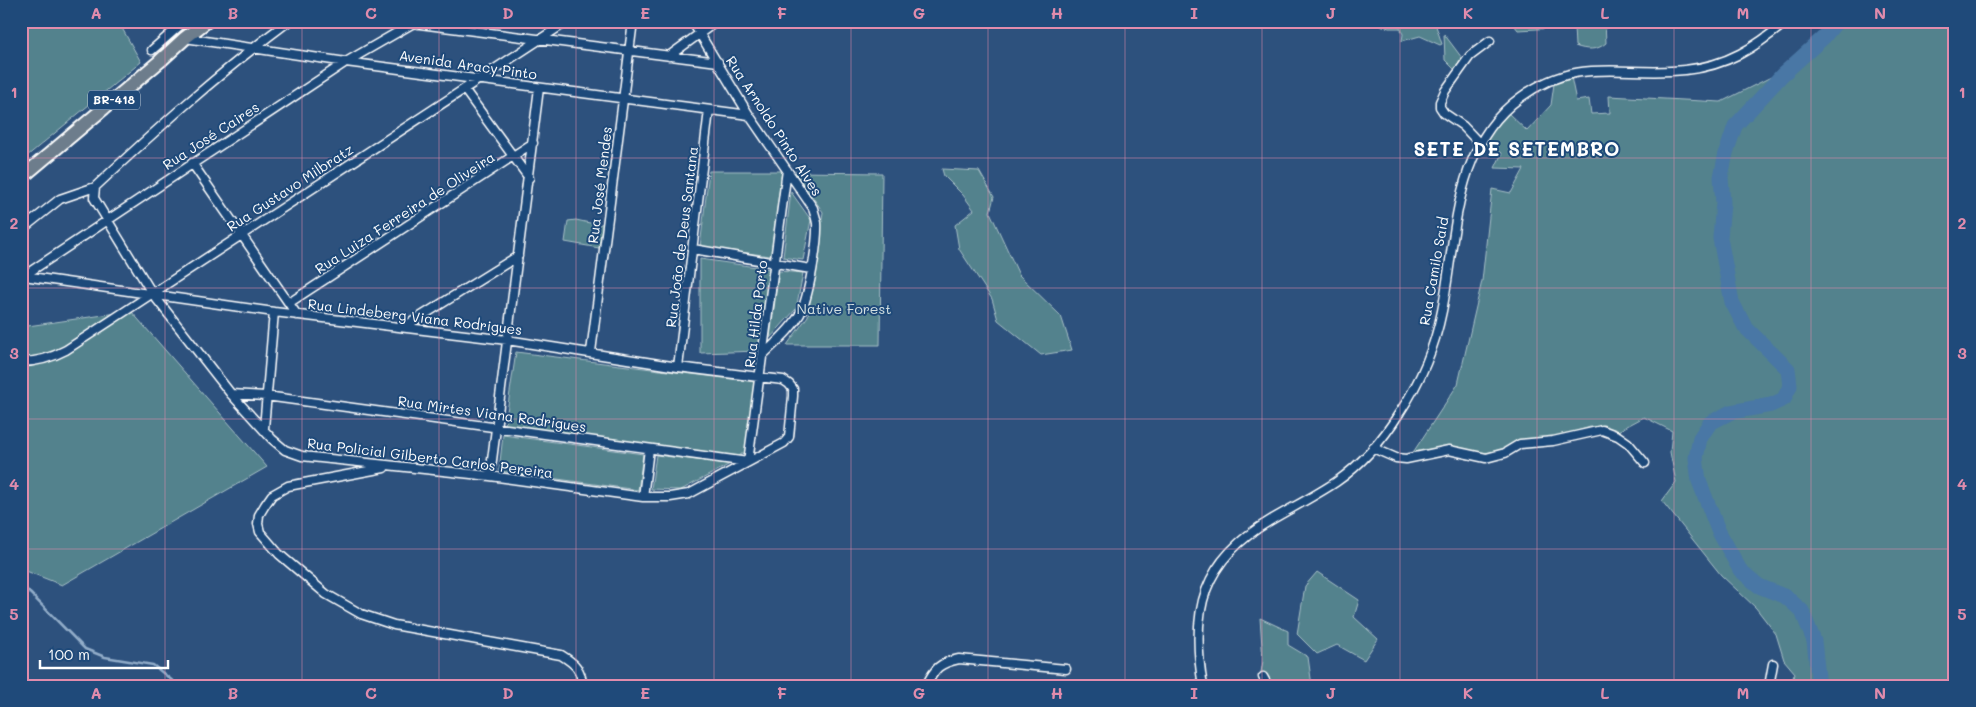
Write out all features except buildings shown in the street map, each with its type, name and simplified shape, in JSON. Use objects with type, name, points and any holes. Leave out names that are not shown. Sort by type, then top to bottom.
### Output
[{"type":"main road","name":"BR-418","points":[[21,178],[207,21]]},
{"type":"street","points":[[152,50],[186,21]]},
{"type":"street","points":[[21,230],[60,199],[95,187],[166,121],[253,48],[290,21]]},
{"type":"street","points":[[396,21],[416,22],[539,40],[718,62]]},
{"type":"street","name":"Rua Gustavo Milbratz","points":[[21,362],[35,362],[58,354],[568,21]]},
{"type":"street","name":"Rua José Mendes","points":[[591,352],[624,99],[632,21]]},
{"type":"street","name":"Rua Arnoldo Pinto Alves","points":[[692,21],[749,115],[812,208],[817,219],[817,230],[811,268]]},
{"type":"street","points":[[668,56],[718,21]]},
{"type":"street","name":"Rua Camilo Said","points":[[1203,686],[1197,652],[1199,610],[1207,586],[1219,567],[1232,550],[1255,531],[1338,480],[1373,448],[1394,423],[1405,405],[1436,335],[1446,287],[1458,204],[1468,167],[1480,144],[1499,118],[1519,98],[1558,77],[1593,70],[1663,72],[1706,66],[1743,54],[1757,46],[1787,21]]},
{"type":"street","name":"Rua José Caires","points":[[22,277],[346,62],[416,22]]},
{"type":"street","name":"Avenida Aracy Pinto","points":[[185,38],[346,62],[749,115]]},
{"type":"street","points":[[1480,144],[1463,126],[1444,113],[1440,107],[1440,102],[1445,90],[1470,56],[1490,41]]},
{"type":"street","points":[[490,476],[539,88]]},
{"type":"street","points":[[464,89],[529,178]]},
{"type":"street","name":"Rua João de Deus Santana","points":[[678,367],[709,110]]},
{"type":"street","name":"Rua Luiza Ferreira de Oliveira","points":[[289,303],[533,143]]},
{"type":"street","points":[[192,163],[297,315]]},
{"type":"street","name":"Rua Hilda Porto","points":[[748,462],[764,355],[787,170]]},
{"type":"street","name":"Rua Policial Gilberto Carlos Pereira","points":[[95,187],[94,198],[152,293],[231,394],[272,439],[285,450],[302,456],[490,476],[643,497],[670,497],[689,494],[777,448],[789,437]]},
{"type":"street","points":[[693,249],[811,268],[805,300],[800,314],[764,355]]},
{"type":"street","points":[[404,327],[518,256]]},
{"type":"street","name":"Rua Lindeberg Viana Rodrigues","points":[[22,277],[152,293],[297,315],[507,340],[678,367],[783,380],[793,389],[789,437]]},
{"type":"street","points":[[264,428],[274,312]]},
{"type":"street","name":"Rua Mirtes Viana Rodrigues","points":[[231,394],[266,396],[496,426],[748,462]]},
{"type":"street","points":[[1373,448],[1396,458],[1406,459],[1449,450],[1486,458],[1505,453],[1520,444],[1553,441],[1602,430],[1618,436],[1628,443],[1645,463]]},
{"type":"street","points":[[643,497],[649,449]]},
{"type":"street","points":[[392,466],[288,486],[272,495],[259,514],[258,524],[260,532],[279,554],[326,594],[361,614],[394,625],[561,655],[575,664],[579,670],[582,686]]},
{"type":"street","points":[[926,686],[935,669],[944,662],[959,659],[1066,669]]},
{"type":"street","points":[[1769,686],[1773,664]]},
{"type":"street","points":[[1263,677],[1268,686]]},
{"type":"green space","points":[[21,21],[118,21],[141,62],[21,161]]},
{"type":"green space","points":[[1377,21],[1428,21],[1435,23],[1442,44],[1440,45],[1420,36],[1402,41],[1403,34],[1400,28],[1389,28],[1377,24]]},
{"type":"green space","points":[[1511,21],[1605,21],[1606,43],[1595,49],[1583,48],[1575,46],[1574,27],[1518,30]]},
{"type":"green space","points":[[1844,21],[1955,21],[1955,686],[1789,686],[1795,673],[1784,660],[1776,634],[1756,608],[1721,575],[1662,501],[1676,482],[1670,452],[1672,431],[1644,417],[1614,433],[1603,428],[1590,427],[1542,442],[1471,459],[1448,453],[1412,454],[1458,384],[1482,281],[1492,189],[1511,193],[1524,169],[1495,168],[1502,153],[1484,147],[1493,128],[1508,113],[1527,131],[1551,105],[1554,84],[1571,77],[1576,101],[1589,99],[1591,114],[1610,113],[1609,96],[1721,102],[1798,66]]},
{"type":"green space","points":[[1444,34],[1462,58],[1461,64],[1454,69],[1445,60]]},
{"type":"green space","points":[[942,169],[979,171],[994,197],[990,212],[1019,275],[1061,316],[1072,350],[1041,355],[998,320],[992,299],[959,249],[955,225],[974,210],[963,195],[944,176]]},
{"type":"green space","points":[[709,171],[782,171],[771,256],[700,247]]},
{"type":"green space","name":"Native Forest","points":[[795,172],[882,173],[880,345],[787,345],[808,316],[823,212]]},
{"type":"green space","points":[[791,192],[811,220],[803,260],[783,257]]},
{"type":"green space","points":[[576,220],[599,225],[603,223],[599,248],[565,242],[568,221]]},
{"type":"green space","points":[[700,259],[770,269],[759,351],[700,353]]},
{"type":"green space","points":[[779,271],[803,273],[796,309],[770,338]]},
{"type":"green space","points":[[131,311],[267,467],[62,585],[21,569],[21,327]]},
{"type":"green space","points":[[516,352],[755,382],[745,454],[741,454],[740,461],[505,425]]},
{"type":"green space","points":[[503,435],[643,454],[638,490],[499,471]]},
{"type":"green space","points":[[656,455],[730,464],[681,490],[651,489]]},
{"type":"green space","points":[[1317,572],[1359,600],[1354,617],[1378,639],[1364,660],[1337,645],[1317,654],[1297,634],[1305,586]]},
{"type":"green space","points":[[1260,618],[1288,631],[1288,645],[1308,657],[1312,686],[1271,686],[1265,674],[1261,672],[1263,661]]},
{"type":"waterway","points":[[1819,686],[1814,641],[1802,611],[1786,597],[1759,586],[1740,570],[1718,530],[1699,481],[1696,458],[1700,438],[1710,423],[1731,412],[1771,405],[1784,399],[1790,386],[1788,369],[1745,327],[1732,302],[1720,238],[1723,203],[1721,177],[1726,153],[1735,126],[1782,75],[1824,37],[1837,21]]},
{"type":"waterway","points":[[21,584],[85,649],[105,657],[153,665],[174,682],[175,686]]},
{"type":"district","name":"SETE DE SETEMBRO","points":[[1517,149]]}]
